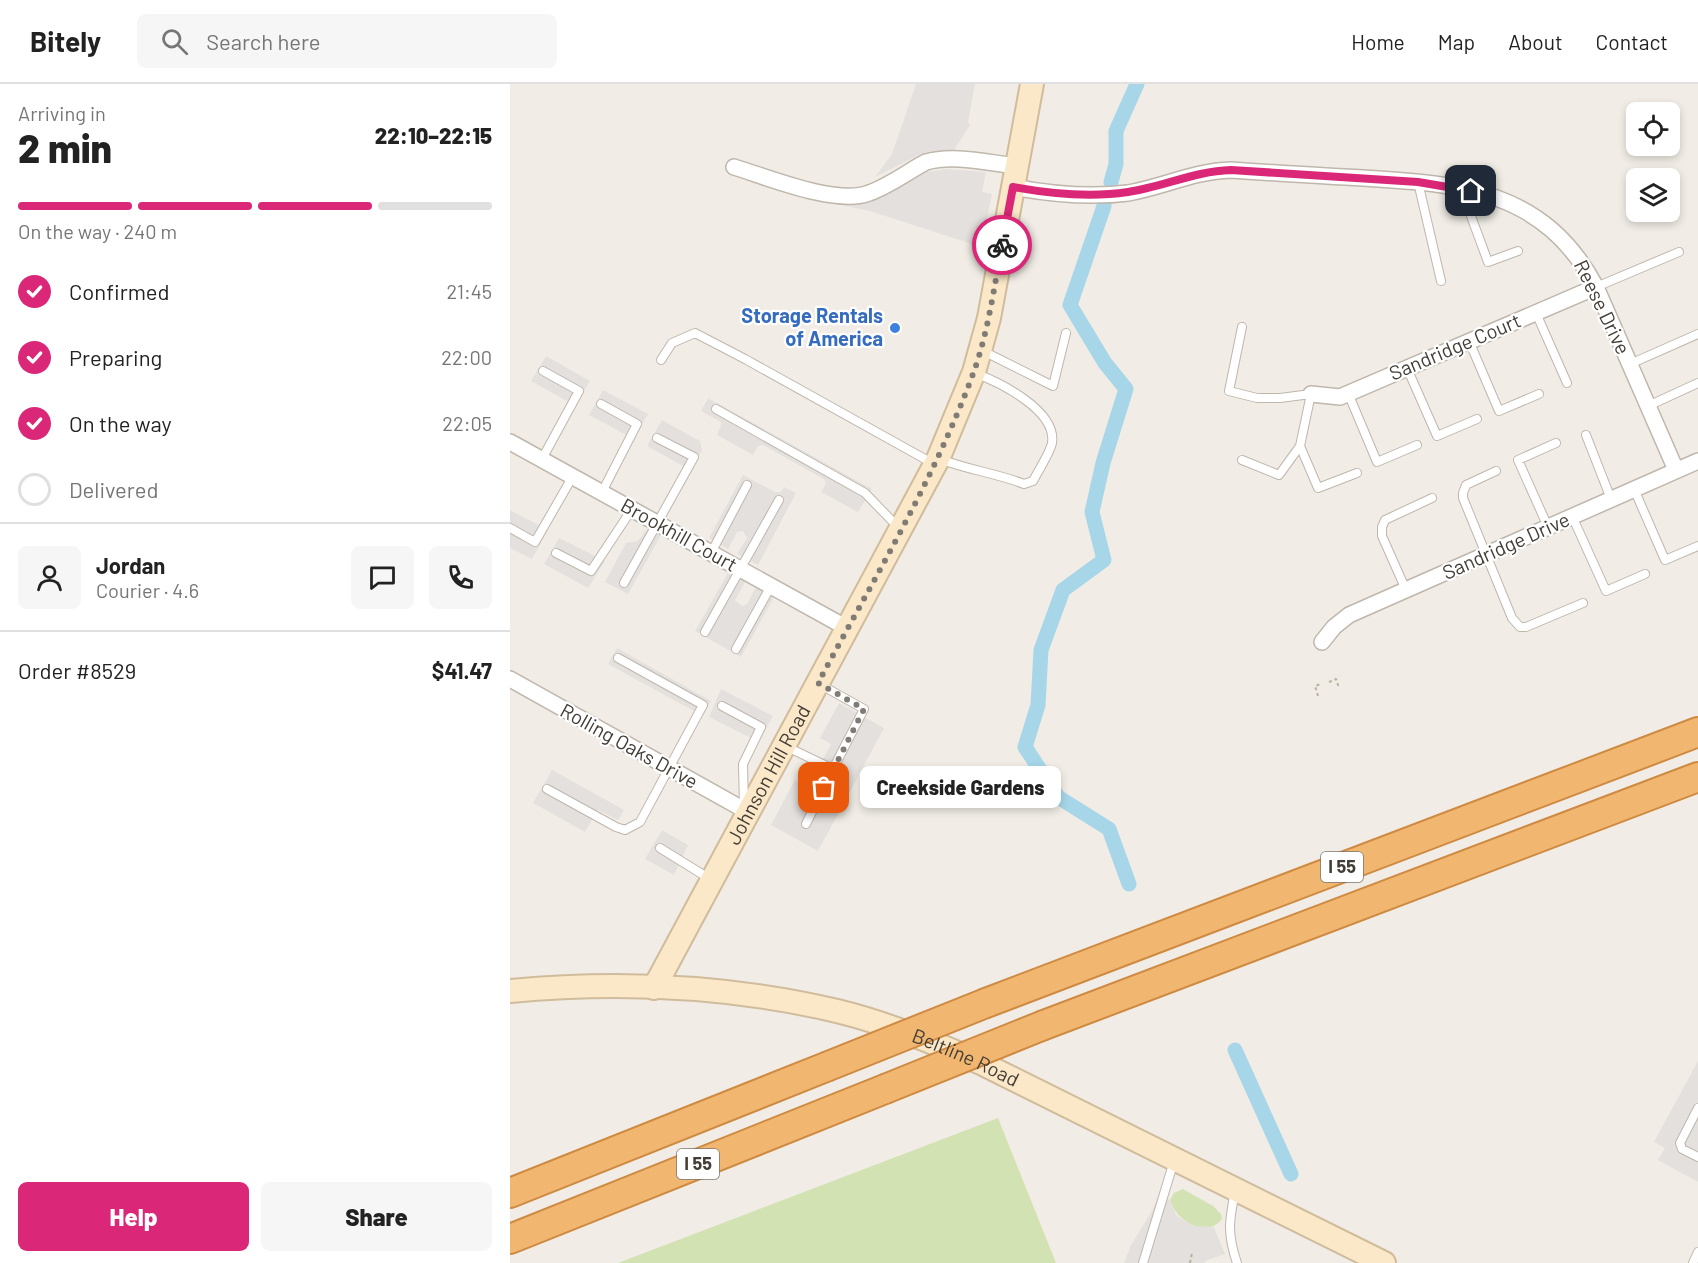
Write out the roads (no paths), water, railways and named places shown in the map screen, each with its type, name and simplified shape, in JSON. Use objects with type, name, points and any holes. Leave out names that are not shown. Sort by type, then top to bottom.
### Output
[{"type":"highway","name":"I 55","points":[[510,1193],[986,1003],[1698,732]]},
{"type":"highway","name":"I 55","points":[[510,1239],[1044,1025],[1698,777]]},
{"type":"street","name":"Johnson Hill Road","points":[[654,988],[746,811],[937,462],[974,372],[989,318],[1032,84]]},
{"type":"street","name":"Reese Drive","points":[[734,167],[812,191],[843,197],[867,194],[926,162],[936,159],[970,160],[1051,193],[1100,195],[1129,192],[1203,172],[1231,170],[1418,182],[1498,198],[1542,221],[1573,250],[1596,287],[1676,470]]},
{"type":"street","name":"Sandridge Court","points":[[1311,394],[1340,396],[1348,393],[1596,287]]},
{"type":"street","name":"Brookhill Court","points":[[512,446],[542,459],[847,628]]},
{"type":"street","name":"Sandridge Drive","points":[[1322,642],[1334,627],[1349,615],[1698,461]]},
{"type":"street","name":"Rolling Oaks Drive","points":[[510,679],[746,811]]},
{"type":"street","name":"Beltline Road","points":[[510,992],[599,986],[712,992],[796,1002],[885,1025],[983,1064],[1373,1260]]},
{"type":"lane","points":[[1418,182],[1441,281]]},
{"type":"lane","points":[[1461,189],[1488,262],[1518,251]]},
{"type":"lane","points":[[1596,287],[1679,252]]},
{"type":"lane","points":[[1536,313],[1567,383]]},
{"type":"lane","points":[[1242,327],[1229,391],[1257,398],[1311,394],[1300,446],[1279,475],[1242,460]]},
{"type":"lane","points":[[661,360],[672,343],[695,333],[937,462],[1000,475],[1024,484],[1033,481],[1052,443],[1050,426],[1040,411],[997,381],[974,372]]},
{"type":"lane","points":[[980,349],[1053,386],[1066,333]]},
{"type":"lane","points":[[1630,364],[1698,334]]},
{"type":"lane","points":[[1469,341],[1499,411],[1539,394]]},
{"type":"lane","points":[[1407,368],[1437,436],[1477,419]]},
{"type":"lane","points":[[542,459],[579,391],[543,371]]},
{"type":"lane","points":[[1648,406],[1698,382]]},
{"type":"lane","points":[[1348,393],[1377,462],[1417,445]]},
{"type":"lane","points":[[601,404],[636,424],[602,492]]},
{"type":"lane","points":[[716,410],[864,493],[900,529]]},
{"type":"lane","points":[[1586,435],[1611,499]]},
{"type":"lane","points":[[624,584],[694,457],[657,438]]},
{"type":"lane","points":[[1548,527],[1518,460],[1556,443]]},
{"type":"lane","points":[[1300,446],[1318,488],[1357,473]]},
{"type":"lane","points":[[1496,471],[1466,485],[1463,498],[1512,618],[1520,627],[1526,627],[1583,603]]},
{"type":"lane","points":[[510,528],[535,542],[573,477]]},
{"type":"lane","points":[[711,553],[747,484]]},
{"type":"lane","points":[[1634,489],[1665,560],[1698,546]]},
{"type":"lane","points":[[1406,590],[1382,536],[1382,527],[1385,520],[1432,498]]},
{"type":"lane","points":[[705,632],[779,500]]},
{"type":"lane","points":[[556,553],[591,571],[632,509]]},
{"type":"lane","points":[[1572,516],[1606,591],[1645,574]]},
{"type":"lane","points":[[736,650],[771,586]]},
{"type":"lane","points":[[547,789],[625,830],[640,822],[669,769],[703,705],[618,658]]},
{"type":"lane","points":[[806,824],[864,709],[818,683]]},
{"type":"lane","points":[[722,706],[760,727],[743,764],[746,811]]},
{"type":"lane","points":[[784,745],[833,769]]},
{"type":"lane","points":[[660,848],[712,880]]},
{"type":"lane","points":[[1698,1108],[1680,1143],[1682,1149],[1698,1157]]},
{"type":"lane","points":[[1143,1263],[1175,1160]]},
{"type":"lane","points":[[1235,1190],[1228,1222],[1231,1244],[1238,1263]]},
{"type":"lane","points":[[1693,1263],[1698,1252]]},
{"type":"waterway","points":[[1111,182],[1116,164],[1116,131],[1137,84]]},
{"type":"waterway","points":[[1104,206],[1070,305],[1105,363],[1126,389],[1103,463],[1092,512],[1104,560],[1063,590],[1041,650],[1038,705],[1025,747],[1058,797],[1109,829],[1129,884]]},
{"type":"waterway","points":[[1235,1050],[1291,1174]]},
{"type":"place","name":"Storage Rentals of America","points":[[895,328]]},
{"type":"place","name":"Creekside Gardens","points":[[824,788]]}]
